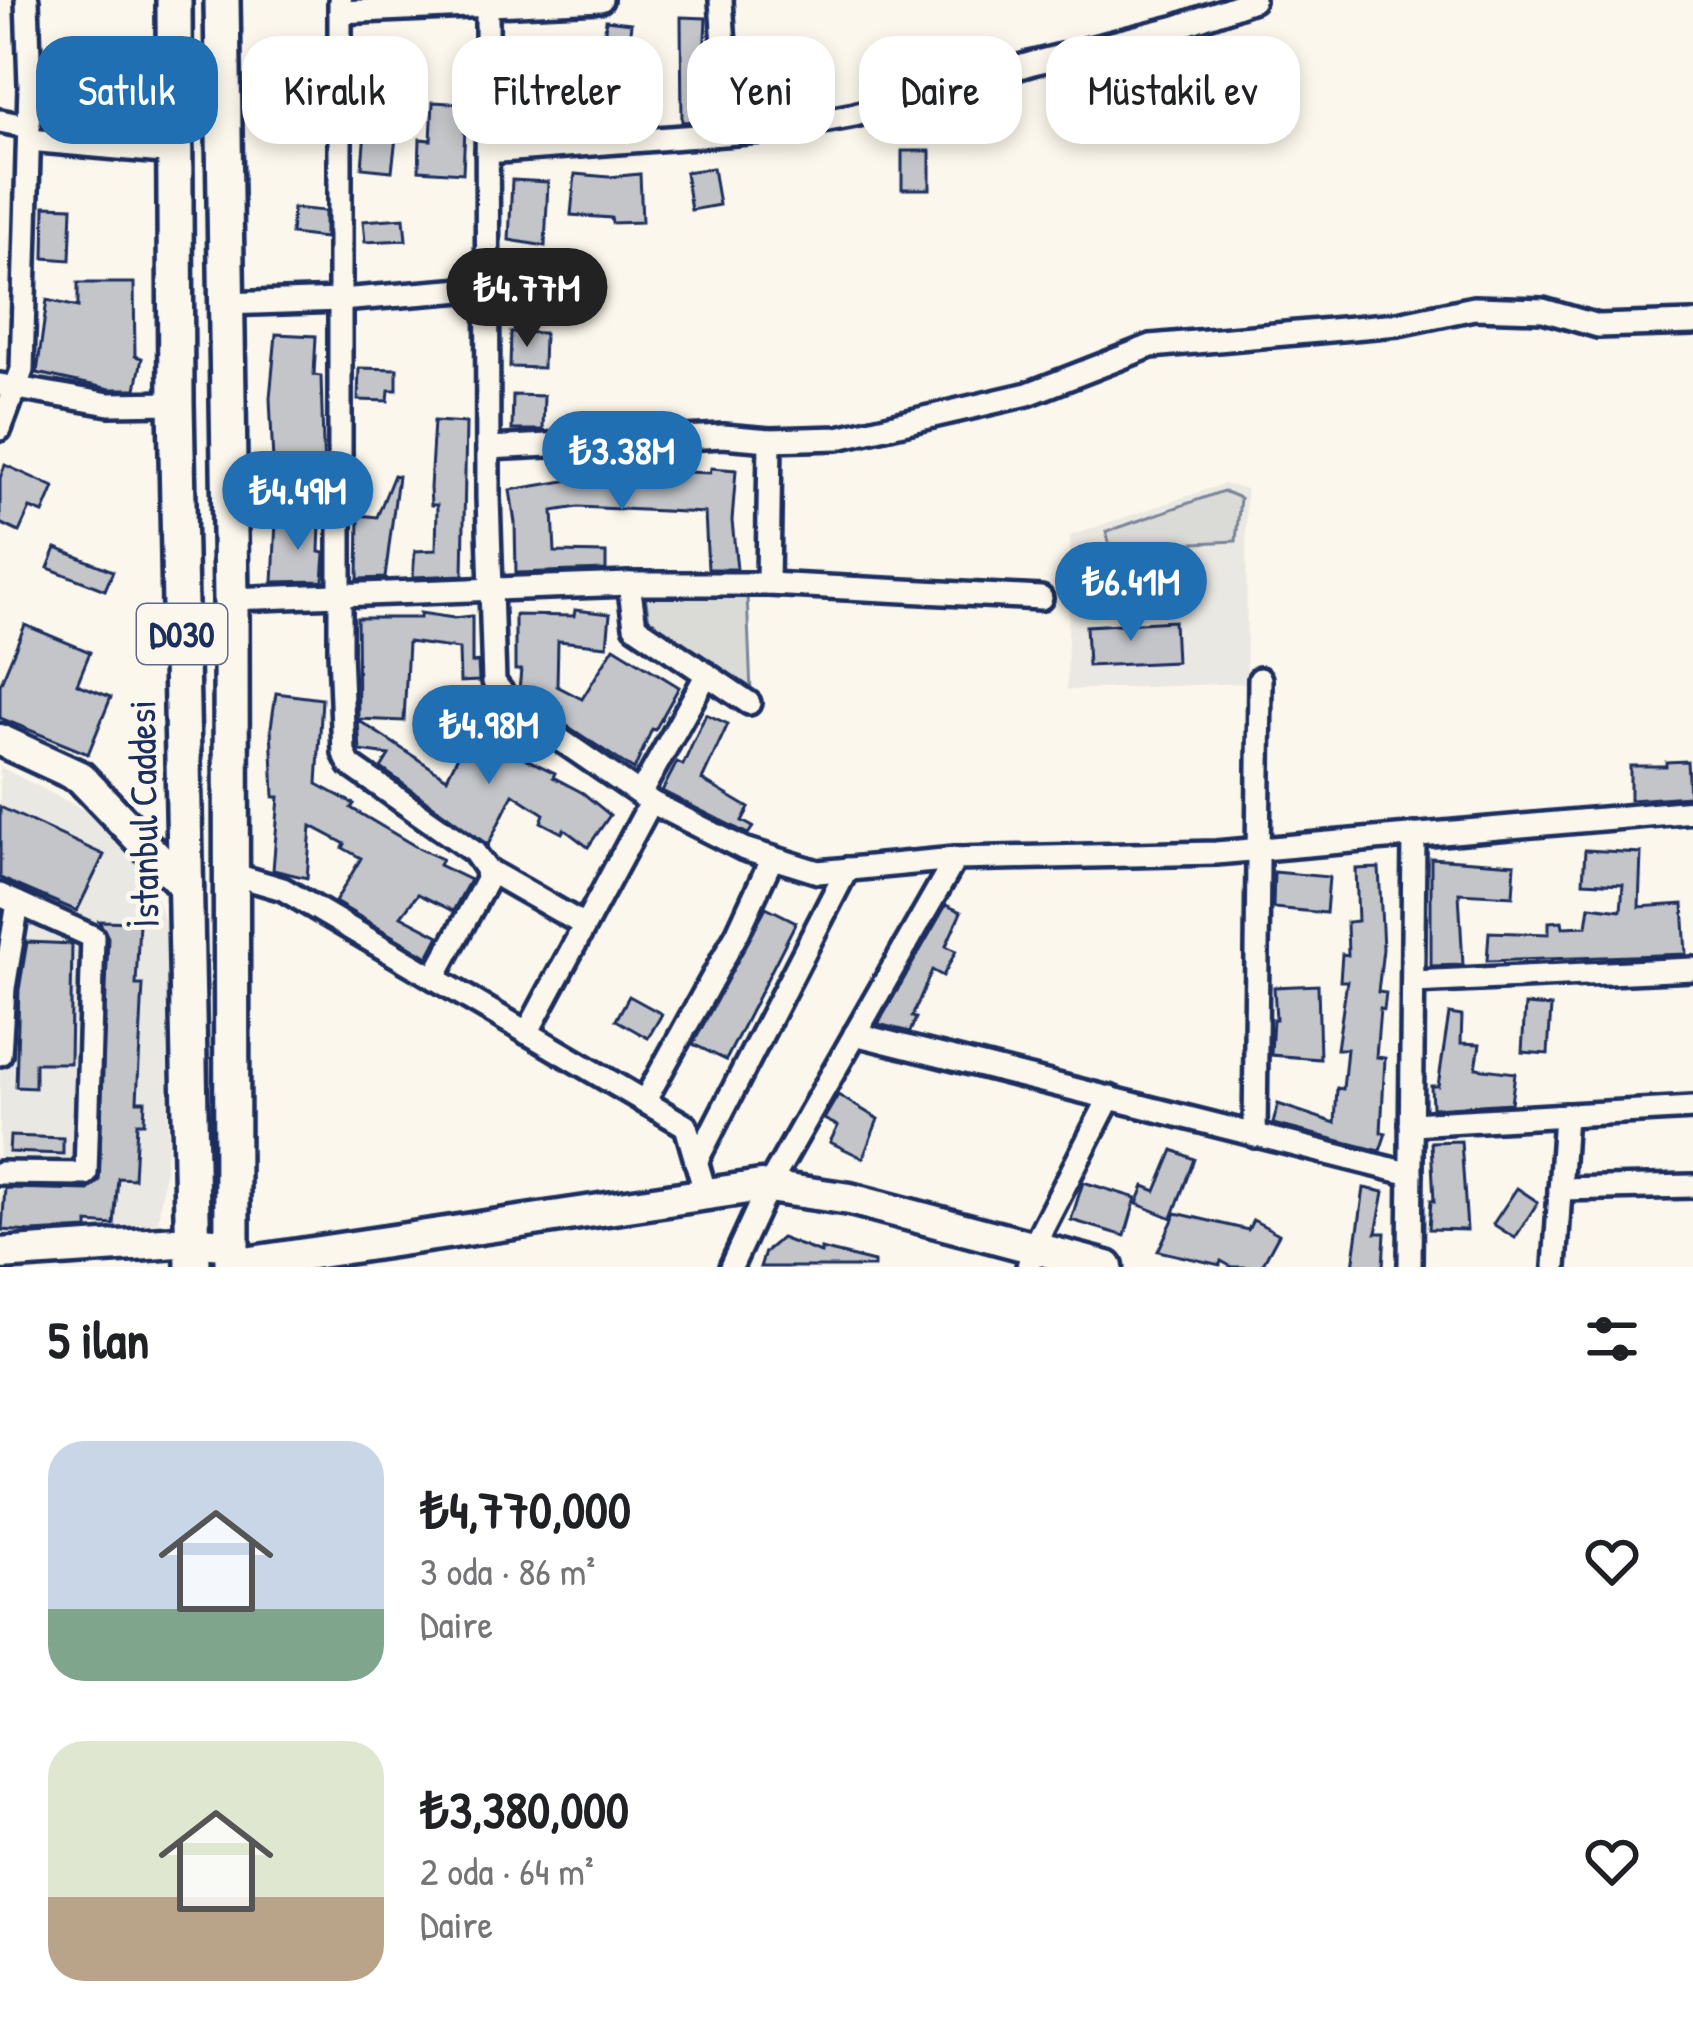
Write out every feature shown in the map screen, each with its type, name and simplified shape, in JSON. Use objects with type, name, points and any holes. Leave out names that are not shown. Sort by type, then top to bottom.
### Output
[{"type":"main road","name":"İstanbul Caddesi","points":[[174,0],[176,404],[193,1254]]},
{"type":"main road","name":"D030","points":[[221,0],[231,598],[232,1259]]},
{"type":"street","points":[[0,429],[7,387],[22,370],[28,0]]},
{"type":"street","points":[[584,925],[486,868],[474,852],[350,765],[344,753],[340,6],[601,0]]},
{"type":"street","points":[[722,0],[724,36]]},
{"type":"street","points":[[835,119],[1177,28],[1253,0]]},
{"type":"street","points":[[487,4],[494,682],[514,708],[646,798],[744,849],[818,872],[955,859],[1260,849],[1693,811]]},
{"type":"street","points":[[0,121],[29,133],[175,153]]},
{"type":"street","points":[[488,152],[687,136]]},
{"type":"street","points":[[0,256],[24,263]]},
{"type":"street","points":[[224,304],[488,288]]},
{"type":"street","points":[[488,448],[723,436],[838,438],[1028,394],[1151,346],[1378,326],[1474,308],[1543,310],[1598,326],[1693,323]]},
{"type":"street","points":[[7,387],[109,404],[176,404]]},
{"type":"street","points":[[768,584],[770,440]]},
{"type":"street","points":[[231,598],[629,584],[768,584],[1041,598]]},
{"type":"street","points":[[629,584],[635,626],[749,703]]},
{"type":"street","points":[[527,1033],[707,674]]},
{"type":"street","points":[[1255,1136],[1260,679]]},
{"type":"street","points":[[0,740],[80,777],[187,889]]},
{"type":"street","points":[[1410,1267],[1414,835]]},
{"type":"street","points":[[644,1102],[738,932],[772,858]]},
{"type":"street","points":[[731,1267],[768,1187],[955,859]]},
{"type":"street","points":[[434,978],[487,880],[486,868]]},
{"type":"street","points":[[696,1162],[847,869]]},
{"type":"street","points":[[232,874],[283,889],[686,1126],[706,1195]]},
{"type":"street","points":[[0,1054],[9,899],[93,937],[88,1161],[86,1174],[0,1173]]},
{"type":"street","points":[[1412,982],[1693,969]]},
{"type":"street","points":[[855,1034],[1411,1174]]},
{"type":"street","points":[[1030,1257],[1110,1097]]},
{"type":"street","points":[[1411,1124],[1693,1108]]},
{"type":"street","points":[[1555,1267],[1565,1115]]},
{"type":"street","points":[[1560,1189],[1693,1186]]},
{"type":"street","points":[[0,1253],[193,1254],[232,1259],[768,1187],[850,1199],[1030,1257],[1108,1267]]},
{"type":"shaded area","points":[[1223,484],[1246,489],[1247,683],[1067,690],[1070,536]]},
{"type":"shaded area","points":[[1223,491],[1240,498],[1236,541],[1110,547],[1106,532]]},
{"type":"shaded area","points":[[645,594],[747,595],[751,692],[650,627]]},
{"type":"shaded area","points":[[0,767],[90,813],[149,877],[166,924],[168,1145],[158,1222],[88,1241],[0,1238]]},
{"type":"building","points":[[681,17],[706,18],[705,36],[687,36],[687,122],[682,122]]},
{"type":"building","points":[[606,20],[631,23],[630,36],[604,36]]},
{"type":"building","points":[[433,102],[452,103],[452,144],[464,144],[463,173],[419,170],[420,144],[431,140]]},
{"type":"building","points":[[364,144],[395,144],[392,171],[362,168]]},
{"type":"building","points":[[902,151],[930,151],[930,189],[902,189]]},
{"type":"building","points":[[713,168],[719,205],[691,210],[685,172]]},
{"type":"building","points":[[575,174],[640,174],[642,222],[612,223],[611,218],[571,215]]},
{"type":"building","points":[[512,180],[548,182],[545,246],[509,240]]},
{"type":"building","points":[[45,206],[72,207],[70,260],[44,258]]},
{"type":"building","points":[[293,208],[325,211],[325,238],[291,234]]},
{"type":"building","points":[[404,218],[406,240],[365,242],[363,221]]},
{"type":"building","points":[[78,283],[134,283],[135,356],[142,358],[136,389],[110,389],[37,373],[47,300],[78,307]]},
{"type":"building","points":[[511,332],[544,333],[543,368],[510,367]]},
{"type":"building","points":[[276,334],[316,336],[314,375],[321,376],[324,479],[283,480],[282,462],[273,462],[270,398]]},
{"type":"building","points":[[359,368],[397,369],[397,390],[389,390],[388,401],[358,400]]},
{"type":"building","points":[[513,395],[544,396],[543,430],[512,430]]},
{"type":"building","points":[[434,421],[466,423],[463,575],[413,577],[415,551],[436,550],[437,505],[431,505],[430,488]]},
{"type":"building","points":[[5,465],[54,487],[43,513],[30,508],[19,532],[0,523],[0,478]]},
{"type":"building","points":[[711,468],[736,470],[732,521],[737,569],[708,569],[705,513],[578,507],[553,511],[555,552],[606,553],[606,570],[516,573],[510,490],[577,476],[643,474],[643,470],[710,473]]},
{"type":"building","points":[[394,475],[398,476],[385,578],[358,579],[359,515],[377,517]]},
{"type":"building","points":[[276,521],[320,523],[323,581],[273,582]]},
{"type":"building","points":[[56,548],[113,571],[105,590],[48,568]]},
{"type":"building","points":[[575,610],[610,614],[607,646],[558,641],[557,686],[582,699],[614,647],[679,687],[652,729],[634,770],[555,718],[561,707],[535,704],[519,690],[515,615],[574,616]]},
{"type":"building","points":[[420,613],[472,616],[472,663],[478,662],[479,681],[460,682],[459,649],[408,642],[404,721],[358,719],[357,618],[420,618]]},
{"type":"building","points":[[1174,621],[1176,662],[1088,666],[1086,626]]},
{"type":"building","points":[[25,625],[90,652],[77,684],[111,697],[88,754],[0,718],[0,685]]},
{"type":"building","points":[[276,693],[322,699],[317,784],[442,859],[439,865],[470,880],[453,911],[418,894],[401,916],[439,936],[428,957],[335,902],[361,858],[343,848],[345,844],[311,826],[307,878],[273,870],[279,797],[274,797],[271,727]]},
{"type":"building","points":[[706,714],[728,724],[702,780],[749,808],[742,821],[753,827],[748,834],[662,791],[677,762],[683,765]]},
{"type":"building","points":[[358,720],[447,778],[472,727],[494,738],[491,742],[555,773],[553,777],[610,815],[588,847],[564,829],[562,833],[541,822],[544,814],[513,794],[488,845],[381,768],[389,755],[360,751]]},
{"type":"building","points":[[1687,761],[1689,796],[1630,800],[1630,766]]},
{"type":"building","points":[[0,807],[104,855],[77,911],[0,878]]},
{"type":"building","points":[[1585,850],[1641,853],[1639,907],[1683,904],[1686,954],[1487,961],[1489,932],[1549,934],[1549,922],[1587,926],[1590,906],[1621,910],[1623,884],[1583,882]]},
{"type":"building","points":[[1431,858],[1515,864],[1513,896],[1459,893],[1463,965],[1431,966]]},
{"type":"building","points":[[1379,868],[1383,949],[1378,992],[1386,993],[1376,1057],[1385,1058],[1381,1132],[1386,1133],[1380,1151],[1273,1124],[1278,1104],[1335,1123],[1337,1088],[1343,1089],[1347,1049],[1337,1049],[1347,981],[1340,981],[1342,954],[1348,955],[1347,922],[1358,921],[1356,869]]},
{"type":"building","points":[[1274,872],[1329,877],[1326,913],[1273,908]]},
{"type":"building","points":[[946,905],[961,912],[946,946],[956,951],[943,976],[932,970],[910,1032],[878,1024]]},
{"type":"building","points":[[766,907],[796,922],[726,1060],[693,1044]]},
{"type":"building","points":[[99,921],[139,922],[136,985],[143,985],[137,1101],[145,1101],[144,1123],[137,1123],[134,1179],[118,1178],[114,1225],[2,1230],[5,1188],[88,1190],[99,1181],[108,937]]},
{"type":"building","points":[[27,942],[72,944],[70,1063],[35,1063],[35,1088],[16,1087],[19,990]]},
{"type":"building","points":[[1318,985],[1320,1059],[1271,1055],[1274,987]]},
{"type":"building","points":[[629,996],[662,1014],[648,1038],[616,1020]]},
{"type":"building","points":[[1525,1005],[1551,1007],[1548,1054],[1522,1052]]},
{"type":"building","points":[[1449,1014],[1462,1016],[1461,1043],[1480,1044],[1476,1068],[1515,1073],[1511,1103],[1432,1108],[1431,1086],[1438,1086]]},
{"type":"building","points":[[838,1095],[878,1119],[863,1158],[830,1142],[838,1126],[824,1119]]},
{"type":"building","points":[[10,1136],[63,1138],[63,1154],[9,1152]]},
{"type":"building","points":[[1461,1141],[1467,1230],[1429,1229],[1434,1201],[1431,1142]]},
{"type":"building","points":[[1173,1150],[1194,1159],[1172,1218],[1137,1204],[1144,1186],[1156,1191]]},
{"type":"building","points":[[1083,1182],[1136,1198],[1125,1236],[1071,1220]]},
{"type":"building","points":[[1364,1188],[1384,1192],[1376,1233],[1385,1233],[1383,1267],[1353,1267]]},
{"type":"building","points":[[1517,1188],[1538,1202],[1515,1238],[1493,1224]]},
{"type":"building","points":[[1176,1213],[1248,1230],[1253,1220],[1279,1234],[1261,1267],[1232,1267],[1221,1261],[1220,1265],[1158,1251]]},
{"type":"building","points":[[781,1238],[821,1253],[821,1249],[874,1262],[874,1267],[760,1267],[765,1252]]}]
